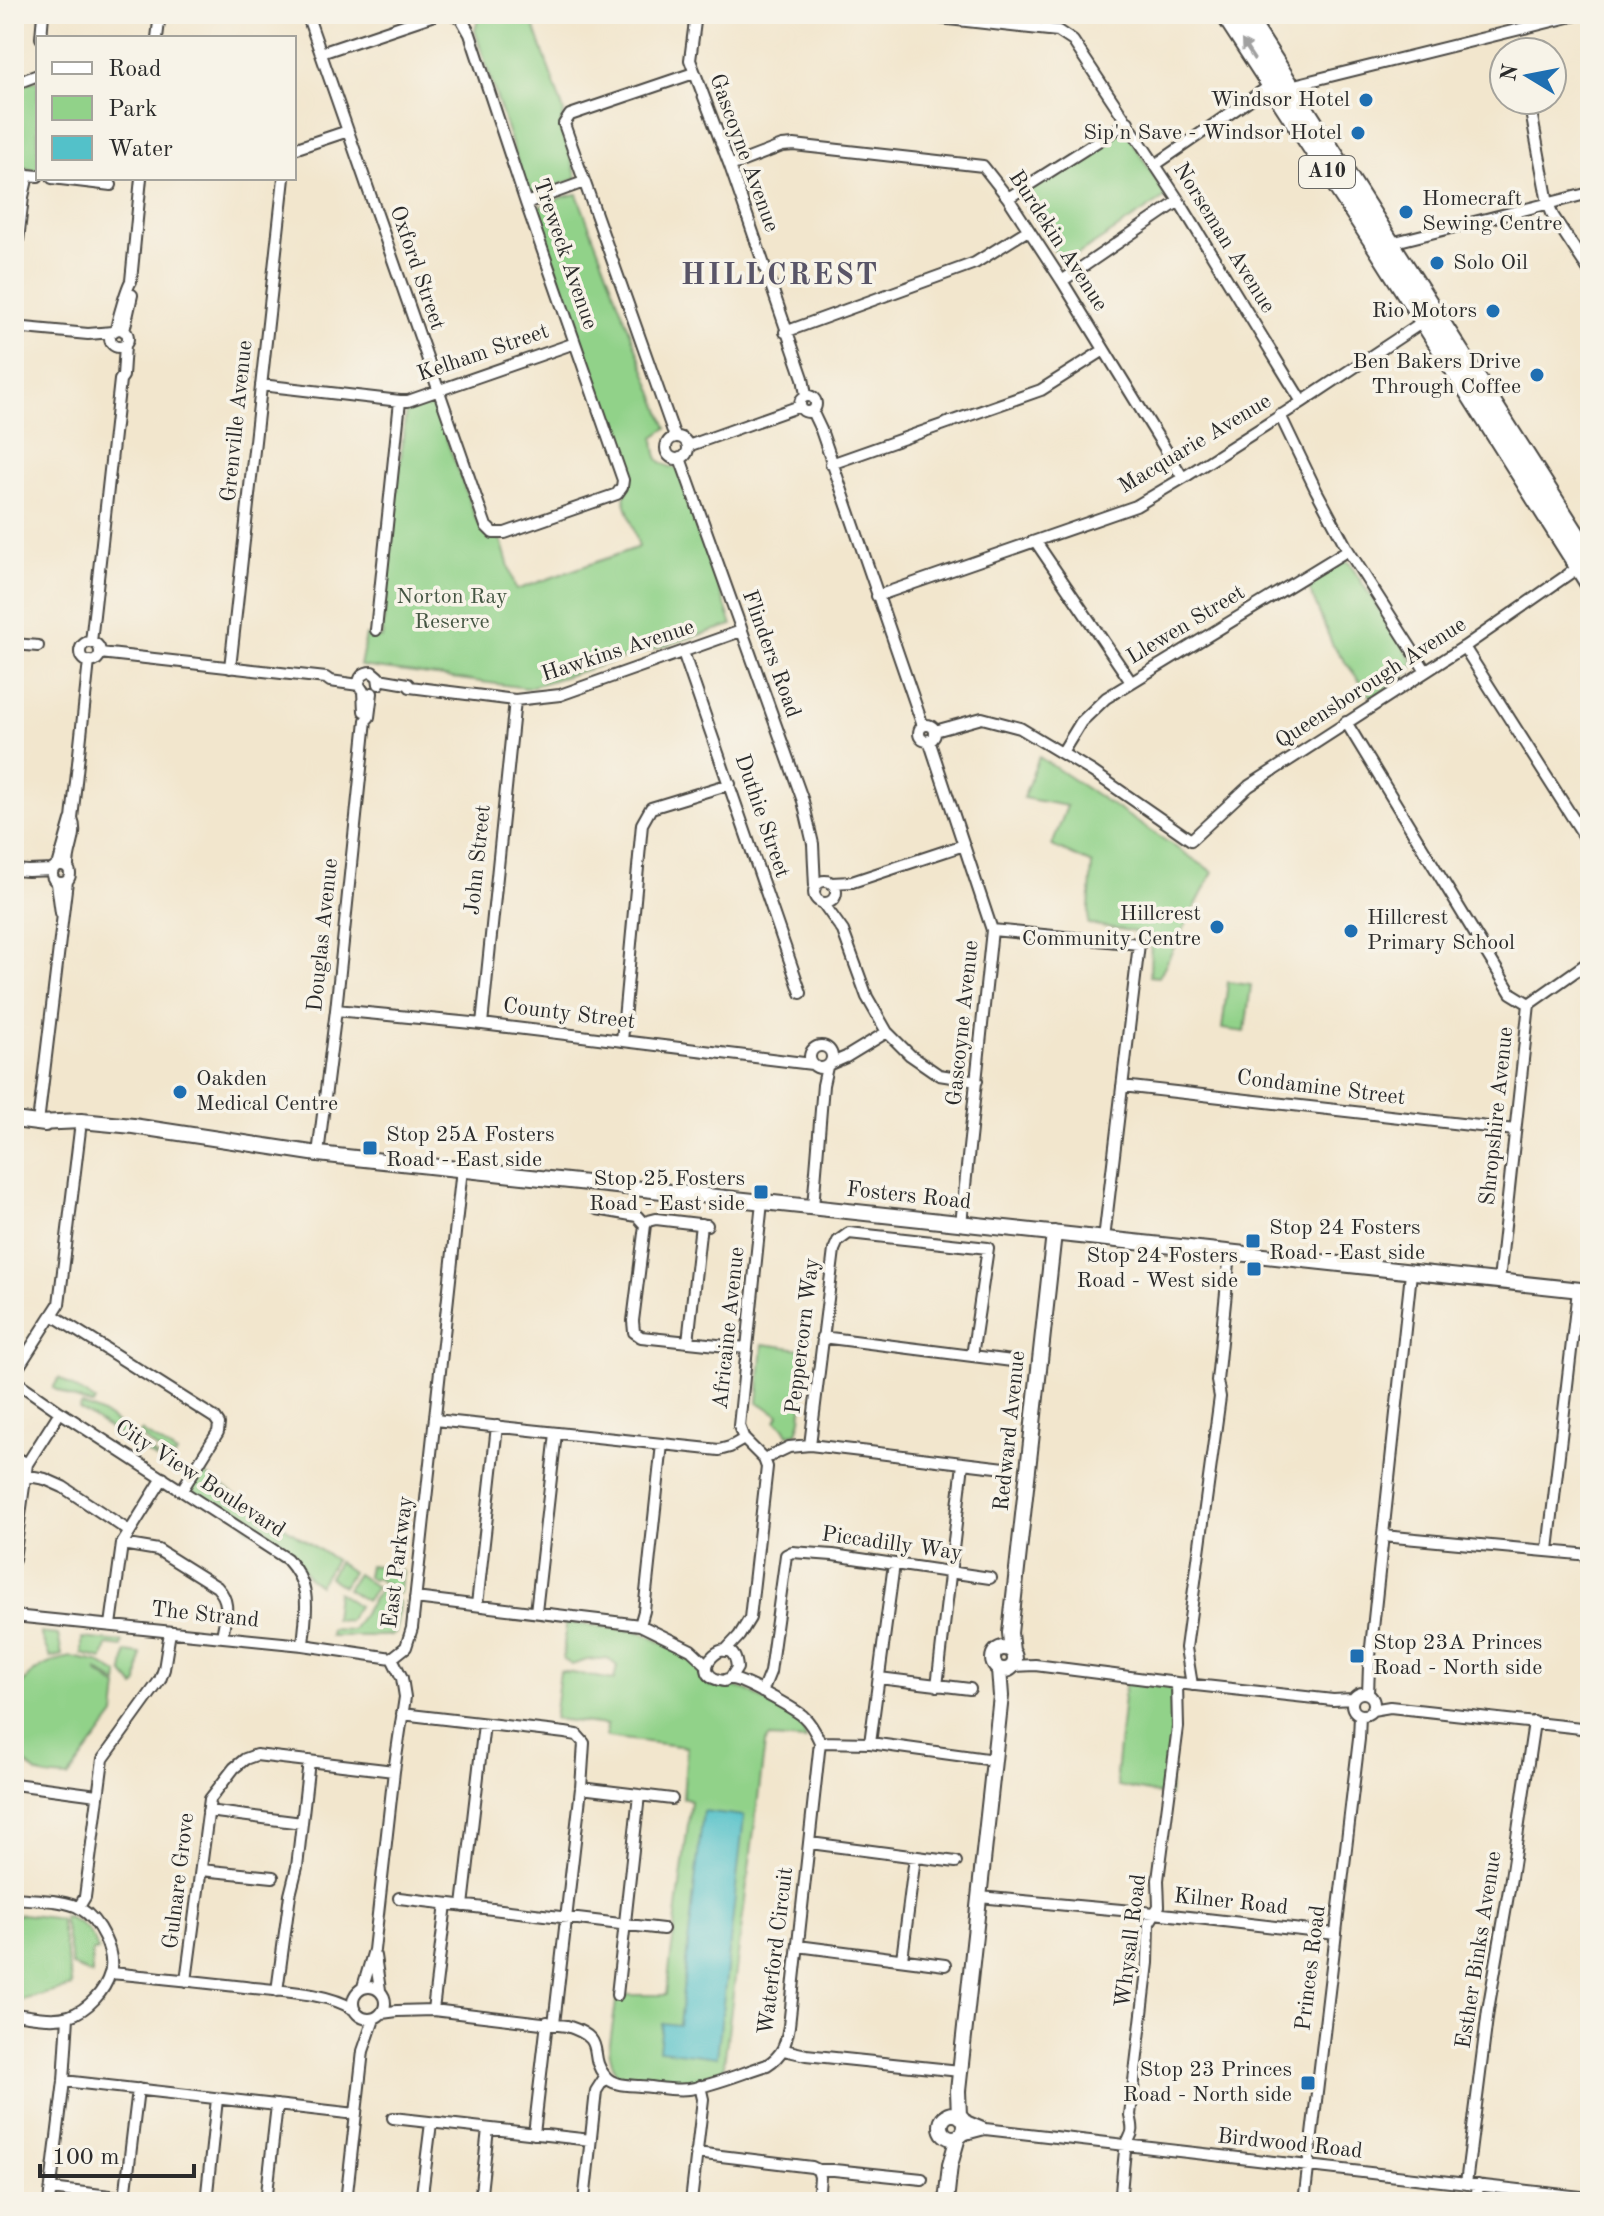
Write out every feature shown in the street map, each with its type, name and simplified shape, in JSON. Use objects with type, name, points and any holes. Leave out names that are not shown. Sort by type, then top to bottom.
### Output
[{"type":"highway","name":"A10","points":[[1225,14],[1280,85],[1385,246],[1586,561],[1590,584]]},
{"type":"highway","name":"A10","points":[[1244,14],[1280,85]]},
{"type":"main road","name":"Fosters Road","points":[[14,1120],[80,1130],[223,1141]]},
{"type":"main road","name":"Fosters Road","points":[[38,1123],[104,1123],[318,1154],[1584,1291]]},
{"type":"main road","name":"Redward Avenue","points":[[946,2202],[1054,1233]]},
{"type":"street","points":[[41,36],[43,14]]},
{"type":"street","points":[[157,36],[160,14]]},
{"type":"street","name":"Oxford Street","points":[[307,14],[486,526],[493,533]]},
{"type":"street","points":[[321,53],[438,14],[461,15]]},
{"type":"street","name":"Gascoyne Avenue","points":[[696,14],[690,60],[730,166],[803,378],[806,395]]},
{"type":"street","name":"Norseman Avenue","points":[[903,14],[1058,31],[1067,35],[1179,201],[1302,402]]},
{"type":"street","points":[[1155,165],[1280,85],[1581,14]]},
{"type":"street","name":"Treweck Avenue","points":[[461,15],[623,480],[617,494],[505,533],[493,533]]},
{"type":"street","points":[[675,437],[564,124],[570,115],[694,73]]},
{"type":"street","points":[[14,84],[36,76]]},
{"type":"street","points":[[1532,116],[1548,203],[1553,216],[1590,272]]},
{"type":"street","points":[[1008,198],[1128,122]]},
{"type":"street","points":[[296,148],[348,131]]},
{"type":"street","name":"Burdekin Avenue","points":[[730,166],[782,146],[794,145],[983,166],[1008,198],[1062,281],[1183,478]]},
{"type":"street","points":[[14,168],[33,176],[15,257],[14,276]]},
{"type":"street","points":[[69,180],[111,185]]},
{"type":"street","points":[[91,642],[120,380],[118,338],[127,286],[131,281],[141,180]]},
{"type":"street","name":"Grenville Avenue","points":[[230,668],[284,180]]},
{"type":"street","points":[[526,203],[584,182]]},
{"type":"street","points":[[1385,246],[1590,193]]},
{"type":"street","points":[[1062,281],[1179,201]]},
{"type":"street","points":[[785,332],[975,263],[1028,230]]},
{"type":"street","name":"Macquarie Avenue","points":[[877,596],[1136,506],[1430,317]]},
{"type":"street","points":[[14,327],[118,338]]},
{"type":"street","name":"Kelham Street","points":[[261,385],[400,401],[438,391],[575,343]]},
{"type":"street","points":[[831,464],[1041,390],[1104,350]]},
{"type":"street","points":[[806,395],[816,401],[812,411],[804,412],[800,406],[801,399],[806,395]]},
{"type":"street","points":[[376,630],[400,401]]},
{"type":"street","points":[[688,446],[800,406]]},
{"type":"street","points":[[812,411],[923,726],[929,725],[932,736],[982,718],[1020,728],[1062,753]]},
{"type":"street","points":[[1280,415],[1348,550],[1425,670]]},
{"type":"street","points":[[675,437],[685,440],[688,446],[687,453],[680,458],[672,458],[666,449],[667,443],[675,437]]},
{"type":"street","name":"Flinders Road","points":[[680,458],[803,801],[813,844],[815,887]]},
{"type":"street","points":[[1036,542],[1131,682]]},
{"type":"street","name":"Llewen Street","points":[[1062,753],[1081,722],[1106,698],[1348,550]]},
{"type":"street","name":"Queensborough Avenue","points":[[1062,753],[1191,840],[1249,786],[1464,647],[1586,561]]},
{"type":"street","name":"Hawkins Avenue","points":[[100,653],[369,685],[408,684],[410,687],[515,700],[560,695],[741,631]]},
{"type":"street","points":[[91,642],[100,653],[96,659],[89,661],[80,653],[85,644],[91,642]]},
{"type":"street","points":[[14,644],[38,646]]},
{"type":"street","points":[[1464,647],[1590,845]]},
{"type":"street","name":"Duthie Street","points":[[683,652],[801,993]]},
{"type":"street","points":[[38,1123],[62,915],[65,912],[60,875],[69,821],[72,819],[89,661]]},
{"type":"street","name":"Douglas Avenue","points":[[318,1154],[366,720],[369,717],[369,685]]},
{"type":"street","name":"John Street","points":[[482,1024],[515,700]]},
{"type":"street","name":"Shropshire Avenue","points":[[1346,722],[1511,993],[1529,1004],[1499,1281]]},
{"type":"street","name":"Gascoyne Avenue","points":[[932,736],[992,930],[961,1224]]},
{"type":"street","points":[[622,1041],[642,824],[651,808],[730,784]]},
{"type":"street","points":[[964,845],[852,882],[820,883],[815,887],[815,897],[838,924],[867,997],[887,1032],[910,1055],[939,1075],[977,1081]]},
{"type":"street","name":"Flinders Road","points":[[815,865],[828,882]]},
{"type":"street","points":[[14,870],[60,875]]},
{"type":"street","points":[[828,882],[835,888],[838,924]]},
{"type":"street","points":[[823,903],[829,902],[852,882]]},
{"type":"street","points":[[992,930],[1139,944],[1104,1239]]},
{"type":"street","points":[[1529,1004],[1590,961]]},
{"type":"street","name":"County Street","points":[[336,1010],[819,1063]]},
{"type":"street","points":[[819,1063],[846,1057],[887,1032]]},
{"type":"street","points":[[813,1207],[823,1085],[817,1047],[824,1046],[846,1057]]},
{"type":"street","points":[[819,1063],[832,1057],[829,1050]]},
{"type":"street","name":"Condamine Street","points":[[1122,1086],[1515,1130]]},
{"type":"street","points":[[14,1377],[59,1304],[80,1130]]},
{"type":"street","name":"East Parkway","points":[[360,1989],[374,1950],[405,1697],[402,1678],[392,1658],[406,1647],[412,1628],[462,1169]]},
{"type":"street","name":"Africaine Avenue","points":[[762,1202],[739,1426],[744,1439],[764,1459]]},
{"type":"street","points":[[597,1209],[637,1216],[645,1225]]},
{"type":"street","points":[[688,1342],[704,1224],[656,1219],[648,1221],[645,1225],[634,1332],[641,1337],[688,1342],[746,1348]]},
{"type":"street","name":"Peppercorn Way","points":[[810,1445],[834,1250],[838,1241],[849,1233],[988,1248],[972,1356]]},
{"type":"street","points":[[1192,1685],[1186,1648],[1220,1397],[1217,1381],[1230,1253]]},
{"type":"street","name":"Princes Road","points":[[1304,2202],[1369,1666],[1411,1273]]},
{"type":"street","points":[[1548,1550],[1584,1291]]},
{"type":"street","points":[[54,1316],[215,1418],[219,1424],[218,1432],[182,1490]]},
{"type":"street","points":[[822,1337],[1012,1361]]},
{"type":"street","name":"City View Boulevard","points":[[14,1377],[60,1412],[287,1559],[304,1583],[308,1600],[303,1645]]},
{"type":"street","points":[[14,1559],[25,1470],[60,1412]]},
{"type":"street","points":[[435,1420],[719,1450],[744,1439]]},
{"type":"street","points":[[477,1605],[497,1426]]},
{"type":"street","points":[[536,1612],[556,1433]]},
{"type":"street","points":[[640,1625],[662,1444]]},
{"type":"street","points":[[707,1665],[710,1657],[739,1636],[750,1618],[767,1467],[764,1459],[789,1447],[810,1445],[1005,1468]]},
{"type":"street","points":[[14,1456],[25,1470],[55,1483],[129,1531]]},
{"type":"street","points":[[937,1686],[963,1464]]},
{"type":"street","points":[[111,1625],[122,1544],[163,1478]]},
{"type":"street","points":[[1383,1536],[1590,1555]]},
{"type":"street","points":[[122,1544],[158,1550],[217,1587],[227,1602],[222,1637]]},
{"type":"street","name":"Piccadilly Way","points":[[762,1692],[770,1672],[786,1555],[792,1552],[990,1578]]},
{"type":"street","points":[[870,1743],[894,1564]]},
{"type":"street","points":[[415,1598],[640,1625],[691,1650],[707,1665],[715,1679],[730,1679],[745,1684],[805,1717],[820,1742],[870,1743],[994,1760]]},
{"type":"street","name":"The Strand","points":[[14,1616],[303,1645],[392,1658]]},
{"type":"street","points":[[79,1907],[85,1897],[103,1759],[160,1680],[170,1632]]},
{"type":"street","points":[[730,1679],[737,1664],[739,1636]]},
{"type":"street","points":[[691,1650],[731,1654],[745,1684]]},
{"type":"street","points":[[1008,1660],[1192,1685],[1590,1729]]},
{"type":"street","points":[[879,1678],[970,1689]]},
{"type":"street","name":"Whysall Road","points":[[1120,2202],[1126,2146],[1133,2129],[1130,2115],[1148,1963],[1149,1923],[1159,1906],[1158,1880],[1178,1727],[1177,1683]]},
{"type":"street","points":[[402,1714],[565,1733],[581,1738],[585,1752],[567,1919],[534,2134]]},
{"type":"street","name":"Esther Binks Avenue","points":[[1476,2202],[1472,2184],[1488,2010],[1534,1722]]},
{"type":"street","points":[[463,1906],[484,1724]]},
{"type":"street","name":"Waterford Circuit","points":[[605,2077],[623,2084],[679,2089],[700,2086],[767,2065],[784,2050],[820,1742]]},
{"type":"street","name":"Gulnare Grove","points":[[186,1981],[210,1799],[234,1768],[256,1755],[394,1771]]},
{"type":"street","points":[[277,1991],[290,1895],[297,1867],[309,1761]]},
{"type":"street","points":[[14,1784],[97,1795]]},
{"type":"street","points":[[581,1788],[672,1799]]},
{"type":"street","points":[[617,1995],[639,1795]]},
{"type":"street","points":[[208,1811],[302,1823]]},
{"type":"street","points":[[810,1843],[956,1862]]},
{"type":"street","points":[[902,1959],[915,1857]]},
{"type":"street","points":[[201,1870],[273,1877]]},
{"type":"street","name":"Kilner Road","points":[[979,1897],[1336,1934]]},
{"type":"street","points":[[14,1898],[79,1907],[96,1921],[111,1962],[110,1973],[100,1992],[86,2008],[68,2017],[14,2014]]},
{"type":"street","points":[[399,1898],[663,1929]]},
{"type":"street","points":[[428,2009],[446,1904]]},
{"type":"street","points":[[798,1946],[945,1965]]},
{"type":"street","name":"East Parkway","points":[[374,1950],[382,1994]]},
{"type":"street","points":[[110,1973],[324,1998],[365,2019],[428,2009]]},
{"type":"street","points":[[324,1998],[372,1986],[382,1994],[428,2009],[550,2023],[580,2030],[591,2037],[605,2077],[596,2091],[584,2202]]},
{"type":"street","points":[[346,2202],[363,2051],[360,2022],[352,2000],[360,1989]]},
{"type":"street","points":[[363,2051],[385,2006],[382,1994]]},
{"type":"street","points":[[49,2202],[64,2081],[68,2017]]},
{"type":"street","points":[[784,2050],[960,2071]]},
{"type":"street","points":[[64,2081],[356,2114]]},
{"type":"street","points":[[691,2202],[703,2099],[700,2086]]},
{"type":"street","points":[[125,2198],[138,2089]]},
{"type":"street","points":[[206,2202],[217,2099]]},
{"type":"street","points":[[266,2202],[277,2105]]},
{"type":"street","points":[[393,2118],[591,2140]]},
{"type":"street","points":[[421,2202],[431,2123]]},
{"type":"street","name":"Birdwood Road","points":[[956,2126],[1590,2198]]},
{"type":"street","points":[[480,2202],[488,2129]]},
{"type":"street","points":[[696,2153],[818,2170],[922,2179]]},
{"type":"street","points":[[818,2170],[818,2202]]},
{"type":"street","points":[[51,2189],[161,2202]]},
{"type":"green space","points":[[479,14],[530,14],[564,112],[561,125],[577,178],[529,197],[475,31]]},
{"type":"green space","points":[[36,81],[36,170],[14,161],[14,90]]},
{"type":"green space","points":[[1124,127],[1166,197],[1063,264],[1019,195]]},
{"type":"green space","name":"Norton Ray Reserve","points":[[577,194],[667,428],[654,437],[656,455],[665,465],[678,469],[732,625],[527,688],[360,666],[366,635],[382,638],[406,409],[432,400],[476,519],[485,534],[501,540],[516,590],[639,547],[624,498],[631,483],[535,209]]},
{"type":"green space","points":[[1340,561],[1349,563],[1413,661],[1411,671],[1372,698],[1332,644],[1307,583]]},
{"type":"green space","points":[[1039,757],[1213,872],[1159,977],[1150,976],[1151,938],[1136,932],[1088,924],[1092,864],[1052,846],[1067,806],[1023,798]]},
{"type":"green space","points":[[1228,982],[1251,985],[1245,1032],[1222,1029]]},
{"type":"green space","points":[[763,1344],[809,1350],[797,1433],[788,1434],[776,1421],[779,1415],[758,1402]]},
{"type":"green space","points":[[59,1378],[95,1401],[93,1405],[53,1388]]},
{"type":"green space","points":[[82,1405],[122,1427],[149,1449],[156,1459],[79,1409]]},
{"type":"green space","points":[[141,1431],[177,1454],[174,1458],[160,1451],[139,1434]]},
{"type":"green space","points":[[201,1472],[335,1560],[319,1585],[308,1577],[298,1562],[281,1550],[280,1545],[255,1529],[249,1530],[244,1521],[195,1494],[192,1486]]},
{"type":"green space","points":[[338,1562],[352,1572],[343,1586],[329,1577]]},
{"type":"green space","points":[[369,1565],[402,1571],[400,1593],[395,1594],[391,1591],[393,1589],[376,1578],[373,1580],[367,1576]]},
{"type":"green space","points":[[357,1574],[376,1587],[366,1601],[347,1589]]},
{"type":"green space","points":[[380,1589],[399,1602],[396,1632],[383,1636],[330,1636],[331,1629],[352,1630]]},
{"type":"green space","points":[[337,1592],[358,1606],[348,1621],[334,1619]]},
{"type":"green space","points":[[566,1622],[641,1632],[682,1653],[697,1666],[710,1687],[729,1686],[747,1690],[802,1725],[806,1740],[769,1738],[765,1744],[723,2072],[687,2082],[615,2074],[609,2050],[617,1995],[666,1995],[691,1801],[683,1798],[687,1747],[606,1737],[607,1725],[554,1719],[560,1671],[614,1680],[617,1666],[608,1658],[572,1665],[563,1659]]},
{"type":"green space","points":[[40,1633],[58,1635],[62,1655],[50,1658]]},
{"type":"green space","points":[[82,1638],[123,1642],[122,1647],[107,1645],[103,1659],[82,1654]]},
{"type":"green space","points":[[126,1652],[141,1654],[135,1687],[123,1673]]},
{"type":"green space","points":[[71,1657],[98,1662],[119,1675],[118,1684],[97,1670],[118,1687],[115,1715],[68,1778],[44,1776],[31,1769],[19,1752],[14,1732],[15,1700],[29,1676],[53,1662]]},
{"type":"green space","points":[[1126,1677],[1177,1683],[1169,1796],[1118,1786],[1116,1775]]},
{"type":"green space","points":[[22,1914],[60,1919],[72,1987],[14,2002],[14,1916]]},
{"type":"green space","points":[[63,1916],[81,1924],[96,1944],[98,1950],[92,1952],[92,1975],[72,1966]]},
{"type":"water","points":[[703,1811],[744,1816],[717,2057],[659,2050],[662,2023],[679,2025]]},
{"type":"place","name":"Windsor Hotel","points":[[1366,100]]},
{"type":"place","name":"Sip'n Save - Windsor Hotel","points":[[1358,133]]},
{"type":"place","name":"Homecraft Sewing Centre","points":[[1406,212]]},
{"type":"place","name":"Solo Oil","points":[[1437,263]]},
{"type":"place","name":"Rio Motors","points":[[1493,311]]},
{"type":"place","name":"Ben Bakers Drive Through Coffee","points":[[1537,375]]},
{"type":"place","name":"Hillcrest Community Centre","points":[[1217,927]]},
{"type":"place","name":"Hillcrest Primary School","points":[[1351,931]]},
{"type":"place","name":"Oakden Medical Centre","points":[[180,1092]]},
{"type":"place","name":"Stop 25A Fosters Road - East side","points":[[370,1148]]},
{"type":"place","name":"Stop 25 Fosters Road - East side","points":[[761,1192]]},
{"type":"place","name":"Stop 24 Fosters Road - East side","points":[[1253,1241]]},
{"type":"place","name":"Stop 24 Fosters Road - West side","points":[[1254,1269]]},
{"type":"place","name":"Stop 23A Princes Road - North side","points":[[1357,1656]]},
{"type":"place","name":"Stop 23 Princes Road - North side","points":[[1308,2083]]},
{"type":"district","name":"HILLCREST","points":[[780,276]]}]
